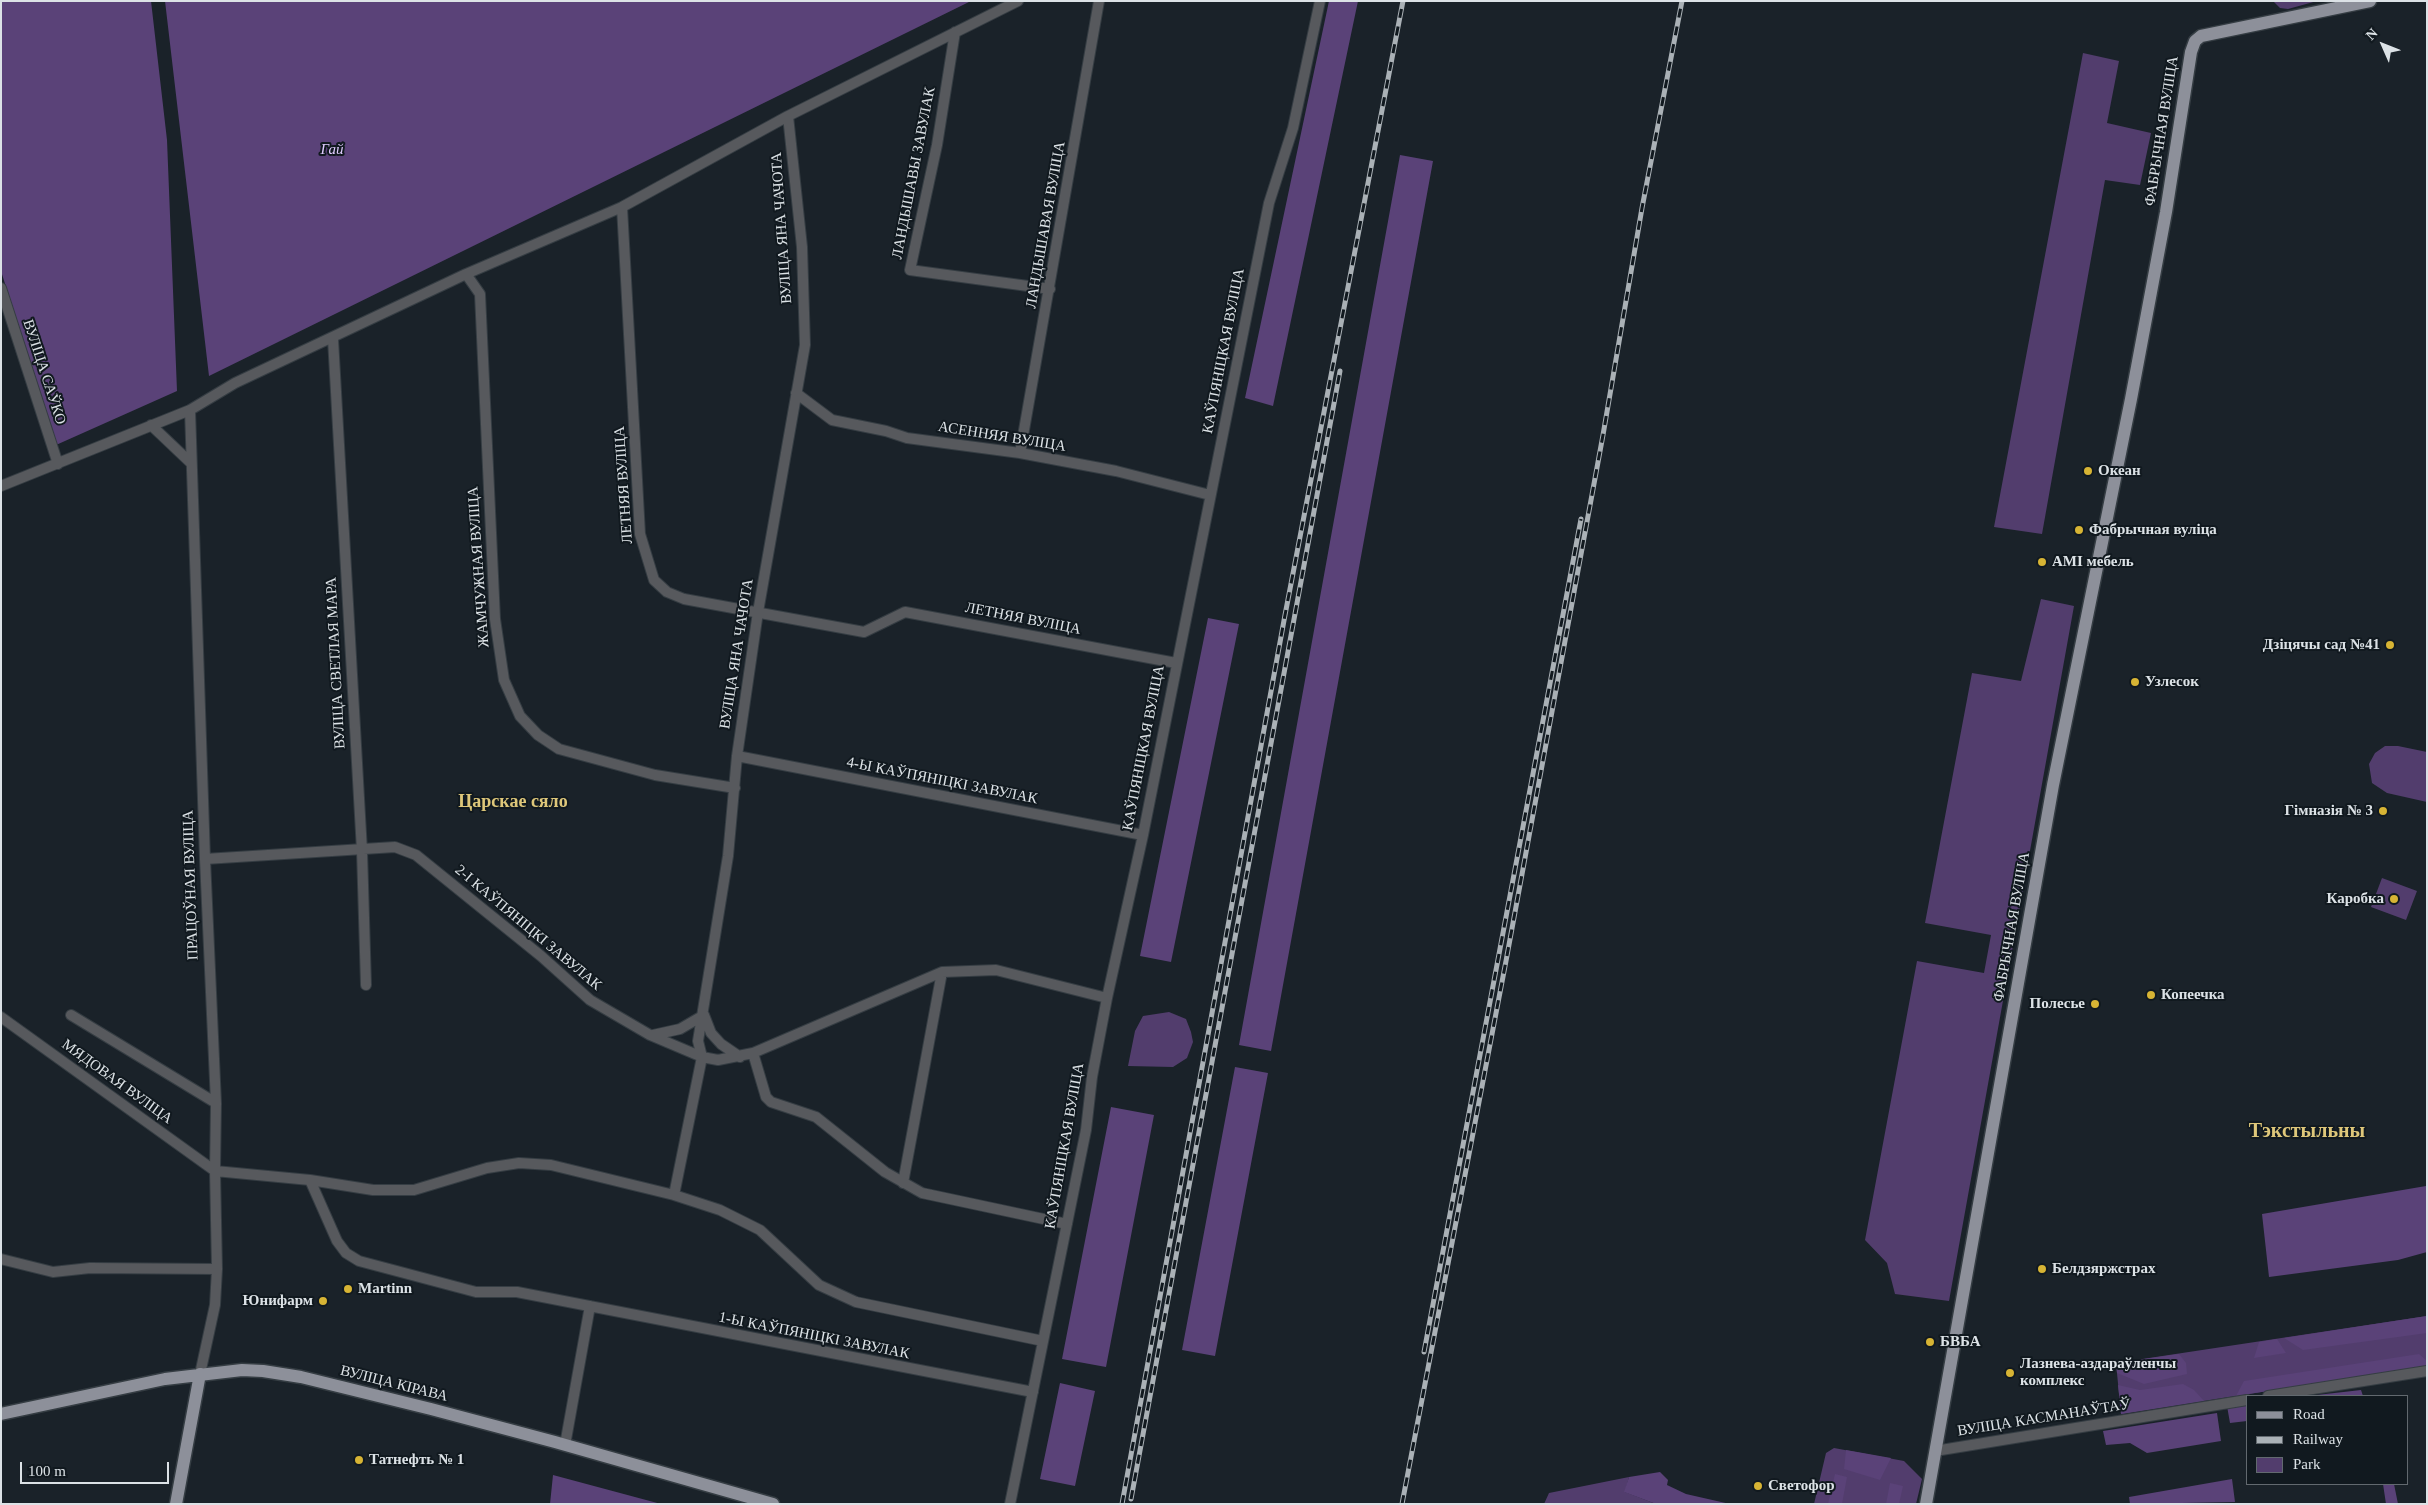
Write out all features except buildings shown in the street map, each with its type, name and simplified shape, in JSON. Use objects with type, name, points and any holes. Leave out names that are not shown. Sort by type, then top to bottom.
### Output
[{"type":"main road","name":"ФАБРЫЧНАЯ ВУЛІЦА","points":[[1926,1504],[2053,785],[2131,399],[2166,212],[2195,40],[2201,36],[2370,1]]},
{"type":"main road","name":"ВУЛІЦА КІРАВА","points":[[1,1414],[200,1374],[242,1370],[301,1377],[566,1445],[773,1504]]},
{"type":"main road","points":[[176,1504],[200,1374]]},
{"type":"street","points":[[1,486],[190,410],[235,384],[333,339],[466,274],[622,206],[788,116],[1018,1]]},
{"type":"street","name":"ЛАНДЫШАВАЯ ВУЛІЦА","points":[[1020,453],[1099,1]]},
{"type":"street","name":"КАЎПЯНІЦКАЯ ВУЛІЦА","points":[[1010,1504],[1086,1130],[1092,1077],[1107,998],[1143,835],[1269,203],[1293,128],[1320,1]]},
{"type":"street","name":"ЛАНДЫШАВЫ ЗАВУЛАК","points":[[955,32],[937,145],[910,270],[1050,288]]},
{"type":"street","name":"ВУЛІЦА ЯНА ЧАЧОТА","points":[[674,1195],[702,1057],[698,1041],[704,1016],[728,856],[737,756],[758,612],[805,345],[802,247],[788,116]]},
{"type":"street","name":"ЛЕТНЯЯ ВУЛІЦА","points":[[622,206],[640,534],[654,580],[667,592],[684,599],[864,632],[905,612],[1176,662]]},
{"type":"street","name":"ЖАМЧУЖНАЯ ВУЛІЦА","points":[[466,274],[480,294],[495,619],[504,680],[520,716],[538,735],[559,749],[655,776],[735,788]]},
{"type":"street","name":"ВУЛІЦА САЎКО","points":[[1,288],[58,464]]},
{"type":"street","name":"ВУЛІЦА СВЕТЛАЯ МАРА","points":[[333,339],[362,851],[366,986]]},
{"type":"street","name":"АСЕННЯЯ ВУЛІЦА","points":[[796,393],[832,420],[886,431],[907,438],[1020,453],[1116,471],[1210,496]]},
{"type":"street","name":"ПРАЦОЎНАЯ ВУЛІЦА","points":[[190,410],[205,859],[216,1103],[217,1269],[214,1305],[200,1374]]},
{"type":"street","points":[[151,425],[191,463]]},
{"type":"street","name":"4-Ы КАЎПЯНІЦКІ ЗАВУЛАК","points":[[737,756],[1143,835]]},
{"type":"street","name":"2-І КАЎПЯНІЦКІ ЗАВУЛАК","points":[[205,859],[308,851],[362,851],[396,847],[416,855],[541,956],[590,1000],[650,1035],[702,1057],[718,1060],[753,1053],[942,972],[996,970],[1107,998]]},
{"type":"street","points":[[903,1183],[942,972]]},
{"type":"street","points":[[71,1014],[216,1103]]},
{"type":"street","points":[[650,1035],[680,1029],[704,1016],[710,1033],[721,1044],[740,1057]]},
{"type":"street","name":"МЯДОВАЯ ВУЛІЦА","points":[[1,1017],[215,1170]]},
{"type":"street","points":[[753,1053],[766,1098],[785,1108],[816,1117],[885,1172],[922,1194],[1067,1224]]},
{"type":"street","points":[[215,1170],[310,1180],[373,1190],[414,1190],[487,1168],[519,1163],[551,1164],[674,1195],[720,1210],[760,1230],[819,1285],[856,1302],[1043,1341]]},
{"type":"street","name":"1-Ы КАЎПЯНІЦКІ ЗАВУЛАК","points":[[310,1180],[337,1241],[346,1253],[359,1261],[476,1292],[517,1292],[1033,1392]]},
{"type":"street","points":[[1,1258],[53,1272],[90,1268],[217,1269]]},
{"type":"street","points":[[566,1445],[590,1306]]},
{"type":"street","points":[[2274,1395],[2427,1371]]},
{"type":"street","name":"ВУЛІЦА КАСМАНАЎТАЎ","points":[[1935,1451],[2246,1400]]},
{"type":"green space","points":[[1,1],[151,1],[167,140],[177,391],[56,445],[1,271]]},
{"type":"green space","name":"Гай","points":[[165,1],[971,1],[209,376]]},
{"type":"green space","points":[[1329,1],[1358,1],[1273,406],[1245,398]]},
{"type":"green space","points":[[2273,1],[2317,1],[2288,9],[2280,8]]},
{"type":"green space","points":[[2083,53],[2119,61],[2107,123],[2151,133],[2140,185],[2105,180],[2042,534],[1994,527]]},
{"type":"green space","points":[[1400,155],[1433,161],[1271,1051],[1239,1045]]},
{"type":"green space","points":[[2041,599],[2074,606],[1949,1301],[1895,1294],[1887,1263],[1865,1240],[1917,961],[1984,973],[1991,935],[1925,923],[1972,673],[2021,681]]},
{"type":"green space","points":[[1208,618],[1239,624],[1171,962],[1140,956]]},
{"type":"green space","points":[[2385,746],[2398,746],[2427,752],[2427,802],[2387,793],[2372,783],[2369,764],[2375,753]]},
{"type":"green space","name":"Каробка","points":[[2382,878],[2417,891],[2406,920],[2371,907]]},
{"type":"green space","points":[[1169,1012],[1186,1019],[1193,1042],[1187,1058],[1173,1067],[1128,1066],[1135,1031],[1143,1016]]},
{"type":"green space","points":[[1235,1067],[1268,1073],[1215,1356],[1182,1350]]},
{"type":"green space","points":[[1111,1107],[1154,1115],[1106,1367],[1062,1359]]},
{"type":"green space","points":[[2426,1186],[2427,1252],[2398,1260],[2269,1277],[2262,1214]]},
{"type":"green space","points":[[2427,1316],[2427,1366],[2121,1414],[2116,1363]]},
{"type":"green space","points":[[2427,1316],[2427,1333],[2303,1350],[2284,1338]]},
{"type":"green space","points":[[2277,1339],[2286,1353],[2254,1358],[2259,1342]]},
{"type":"green space","points":[[2179,1354],[2186,1363],[2187,1374],[2144,1384],[2117,1373],[2116,1363]]},
{"type":"green space","points":[[2419,1354],[2427,1361],[2427,1366],[2236,1396],[2244,1381]]},
{"type":"green space","points":[[1060,1383],[1095,1391],[1075,1486],[1040,1479]]},
{"type":"green space","points":[[2183,1384],[2194,1390],[2204,1401],[2121,1414],[2118,1385],[2140,1390]]},
{"type":"green space","points":[[2361,1390],[2363,1395],[2317,1395]]},
{"type":"green space","points":[[2246,1404],[2246,1421],[2230,1423],[2227,1406]]},
{"type":"green space","points":[[2217,1413],[2221,1441],[2147,1453],[2130,1443],[2106,1445],[2103,1431]]},
{"type":"green space","points":[[1834,1448],[1904,1461],[1922,1479],[1916,1504],[1814,1504],[1826,1453]]},
{"type":"green space","points":[[1846,1450],[1891,1458],[1880,1480],[1844,1469]]},
{"type":"green space","points":[[1660,1472],[1668,1480],[1667,1485],[1686,1494],[1730,1504],[1656,1504],[1624,1492],[1629,1477]]},
{"type":"green space","points":[[1835,1474],[1847,1477],[1842,1504],[1828,1504]]},
{"type":"green space","points":[[553,1475],[661,1504],[550,1504]]},
{"type":"green space","points":[[1629,1477],[1625,1492],[1656,1504],[1544,1504],[1549,1493]]},
{"type":"green space","points":[[2232,1479],[2235,1502],[2130,1504],[2129,1497]]},
{"type":"green space","points":[[1890,1483],[1903,1486],[1899,1504],[1886,1504]]},
{"type":"green space","points":[[2383,1485],[2394,1485],[2398,1504],[2386,1504]]},
{"type":"railway","points":[[1122,1504],[1285,615],[1403,1]]},
{"type":"railway","points":[[1402,1504],[1506,961],[1603,435],[1642,208],[1682,1]]},
{"type":"railway","points":[[1131,1499],[1340,371]]},
{"type":"railway","points":[[1424,1352],[1581,519]]},
{"type":"place","name":"Океан","points":[[2088,471]]},
{"type":"place","name":"Фабрычная вуліца","points":[[2079,530]]},
{"type":"place","name":"AMI мебель","points":[[2042,562]]},
{"type":"place","name":"Дзіцячы сад №41","points":[[2390,645]]},
{"type":"place","name":"Узлесок","points":[[2135,682]]},
{"type":"place","name":"Гімназія № 3","points":[[2383,811]]},
{"type":"place","name":"Каробка","points":[[2394,899]]},
{"type":"place","name":"Копеечка","points":[[2151,995]]},
{"type":"place","name":"Полесье","points":[[2095,1004]]},
{"type":"place","name":"Белдзяржстрах","points":[[2042,1269]]},
{"type":"place","name":"Martinn","points":[[348,1289]]},
{"type":"place","name":"Юнифарм","points":[[323,1301]]},
{"type":"place","name":"БВБА","points":[[1930,1342]]},
{"type":"place","name":"Лазнева-аздараўленчы комплекс","points":[[2010,1373]]},
{"type":"place","name":"Татнефть № 1","points":[[359,1460]]},
{"type":"place","name":"Светофор","points":[[1758,1486]]},
{"type":"district","name":"Царскае сяло","points":[[513,802]]},
{"type":"district","name":"Тэкстыльны","points":[[2307,1132]]}]
